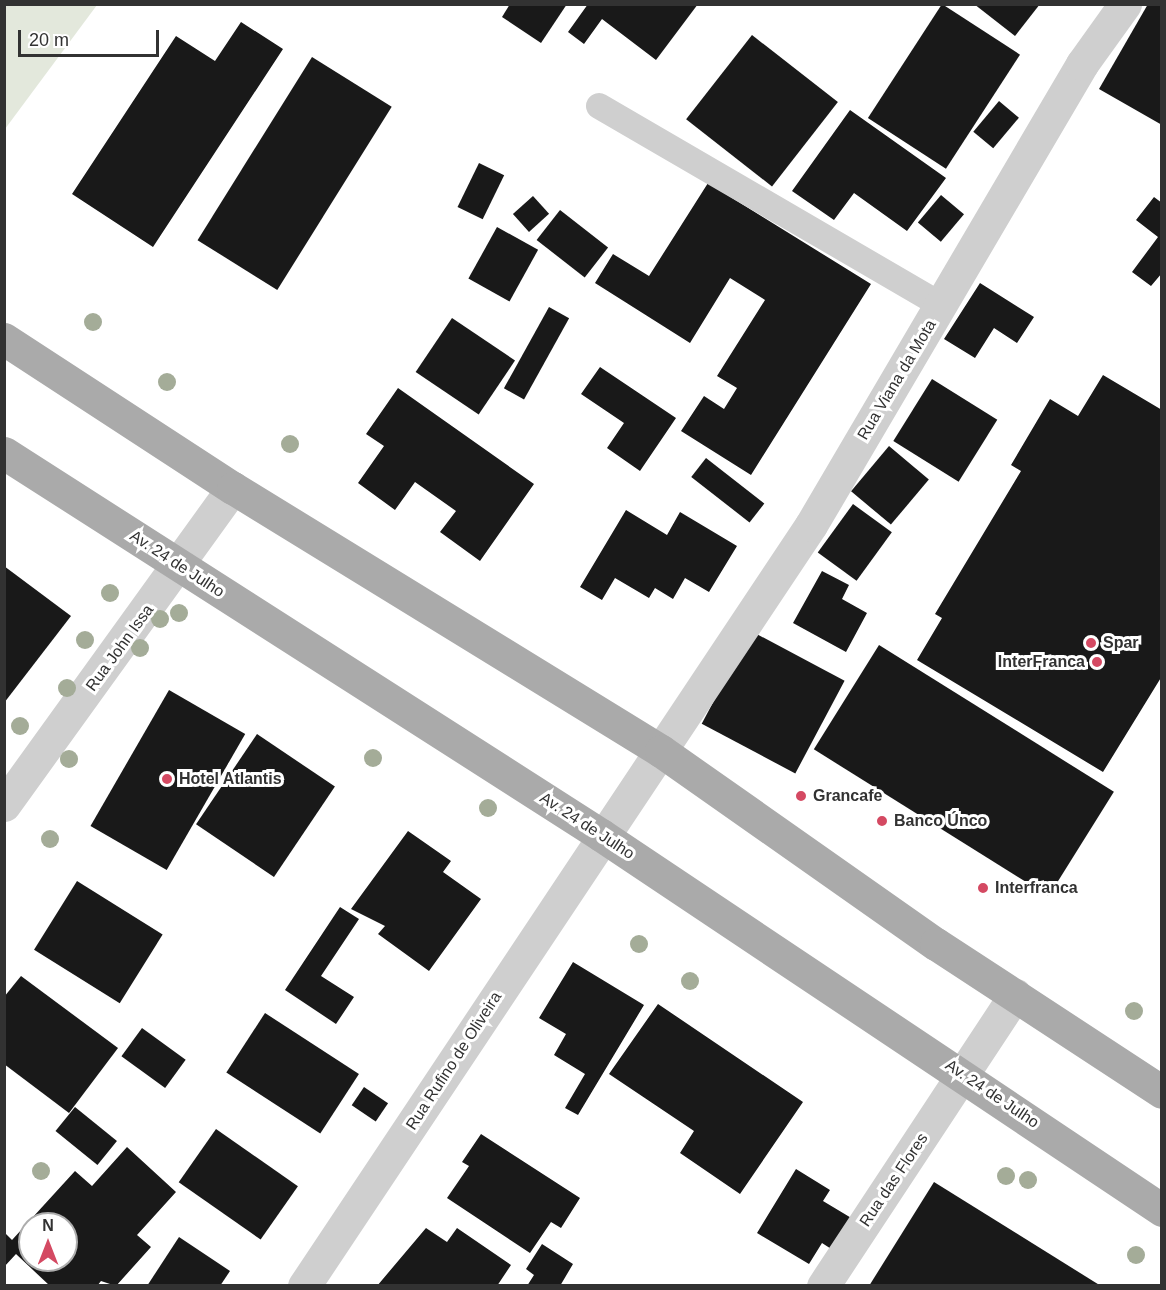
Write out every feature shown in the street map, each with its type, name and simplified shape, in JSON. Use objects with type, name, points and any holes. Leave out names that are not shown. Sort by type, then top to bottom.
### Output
[{"type":"main road","points":[[4,339],[233,488],[661,751],[936,944],[1161,1092]]},
{"type":"main road","name":"Av. 24 de Julho","points":[[4,453],[601,835],[964,1075],[1161,1210]]},
{"type":"street","name":"Rua Viana da Mota","points":[[601,835],[661,751],[811,525],[942,306],[1082,64],[1125,4]]},
{"type":"street","name":"Rua John Issa","points":[[4,805],[179,566],[233,488]]},
{"type":"street","name":"Rua Rufino de Oliveira","points":[[304,1286],[601,835]]},
{"type":"street","name":"Rua das Flores","points":[[823,1286],[1016,995]]},
{"type":"lane","points":[[599,106],[942,306]]},
{"type":"shaded area","points":[[4,5],[97,5],[5,129]]},
{"type":"building","points":[[510,4],[567,4],[541,43],[502,17]]},
{"type":"building","points":[[588,4],[698,4],[656,60],[602,19],[584,44],[568,32]]},
{"type":"building","points":[[942,4],[1020,55],[946,169],[868,118]]},
{"type":"building","points":[[974,4],[1040,4],[1015,36]]},
{"type":"building","points":[[1148,4],[1162,4],[1162,125],[1099,89]]},
{"type":"building","points":[[241,22],[283,49],[153,247],[72,194],[176,36],[215,61]]},
{"type":"building","points":[[752,35],[838,102],[772,186],[686,119]]},
{"type":"building","points":[[312,57],[392,107],[277,290],[198,240]]},
{"type":"building","points":[[999,101],[1019,118],[993,148],[973,132]]},
{"type":"building","points":[[850,110],[946,178],[907,231],[854,193],[834,220],[792,191]]},
{"type":"building","points":[[479,163],[504,175],[483,219],[458,207]]},
{"type":"building","points":[[708,183],[871,284],[751,475],[681,431],[704,396],[724,409],[737,388],[717,376],[765,300],[730,278],[690,343],[595,283],[613,254],[649,276]]},
{"type":"building","points":[[941,195],[964,214],[941,242],[918,223]]},
{"type":"building","points":[[533,196],[549,214],[529,232],[513,214]]},
{"type":"building","points":[[1154,197],[1162,203],[1162,273],[1151,286],[1132,272],[1158,237],[1136,220]]},
{"type":"building","points":[[560,210],[608,248],[585,277],[537,240]]},
{"type":"building","points":[[497,227],[538,250],[510,301],[468,279]]},
{"type":"building","points":[[980,283],[1034,317],[1017,343],[994,328],[975,358],[944,339]]},
{"type":"building","points":[[549,307],[569,318],[524,399],[504,388]]},
{"type":"building","points":[[452,318],[515,360],[479,414],[416,372]]},
{"type":"building","points":[[600,367],[676,418],[640,471],[607,448],[624,423],[581,394]]},
{"type":"building","points":[[1103,375],[1162,410],[1162,676],[1103,772],[917,660],[942,618],[935,614],[1021,471],[1011,465],[1050,399],[1078,416]]},
{"type":"building","points":[[932,379],[997,420],[959,482],[893,441]]},
{"type":"building","points":[[398,388],[534,484],[480,561],[440,532],[456,511],[415,482],[395,510],[358,483],[384,446],[366,434]]},
{"type":"building","points":[[889,446],[929,479],[891,525],[851,491]]},
{"type":"building","points":[[706,458],[764,504],[750,522],[691,477]]},
{"type":"building","points":[[853,504],[892,532],[857,581],[818,553]]},
{"type":"building","points":[[626,510],[667,535],[680,512],[737,546],[709,592],[685,578],[673,599],[655,588],[649,598],[615,578],[602,600],[580,587]]},
{"type":"building","points":[[4,566],[71,616],[4,703]]},
{"type":"building","points":[[822,571],[849,585],[842,599],[867,613],[846,652],[793,623]]},
{"type":"building","points":[[751,631],[845,681],[795,773],[702,724]]},
{"type":"building","points":[[879,645],[1114,792],[1049,896],[814,749]]},
{"type":"building","name":"Hotel Atlantis","points":[[169,690],[245,734],[167,870],[90,826]]},
{"type":"building","points":[[257,734],[335,787],[274,877],[196,824]]},
{"type":"building","points":[[408,831],[451,861],[443,872],[481,899],[429,971],[378,934],[385,926],[351,909]]},
{"type":"building","points":[[77,881],[163,935],[120,1003],[34,950]]},
{"type":"building","points":[[340,907],[359,919],[321,976],[354,997],[336,1024],[285,990]]},
{"type":"building","points":[[573,962],[644,1005],[578,1115],[565,1108],[585,1074],[554,1055],[566,1034],[539,1018]]},
{"type":"building","points":[[21,976],[118,1048],[69,1113],[4,1064],[4,997]]},
{"type":"building","points":[[658,1004],[803,1102],[740,1194],[680,1153],[694,1131],[609,1074]]},
{"type":"building","points":[[265,1013],[359,1074],[320,1134],[226,1073]]},
{"type":"building","points":[[142,1028],[186,1060],[165,1088],[121,1056]]},
{"type":"building","points":[[364,1087],[388,1103],[376,1121],[352,1105]]},
{"type":"building","points":[[75,1107],[117,1141],[97,1165],[55,1131]]},
{"type":"building","points":[[216,1129],[298,1186],[261,1240],[179,1182]]},
{"type":"building","points":[[481,1134],[580,1198],[561,1228],[551,1222],[530,1253],[447,1198],[469,1166],[462,1162]]},
{"type":"building","points":[[127,1147],[176,1192],[137,1235],[151,1247],[116,1286],[101,1281],[97,1286],[50,1286],[35,1272],[78,1272],[78,1212],[38,1212],[75,1171],[92,1186]]},
{"type":"building","points":[[796,1169],[830,1190],[823,1201],[858,1222],[839,1254],[822,1243],[809,1264],[757,1233]]},
{"type":"building","points":[[934,1182],[1101,1286],[869,1286]]},
{"type":"building","points":[[426,1228],[447,1242],[457,1228],[511,1265],[497,1286],[377,1286]]},
{"type":"building","points":[[4,1232],[12,1240],[18,1233],[18,1256],[16,1254],[4,1267]]},
{"type":"building","points":[[179,1237],[230,1271],[220,1286],[147,1286]]},
{"type":"building","points":[[542,1244],[573,1264],[560,1286],[527,1286],[534,1275],[526,1269]]},
{"type":"place","name":"Spar","points":[[1091,643]]},
{"type":"place","name":"InterFranca","points":[[1097,662]]},
{"type":"place","name":"Hotel Atlantis","points":[[167,779]]},
{"type":"place","name":"Grancafe","points":[[801,796]]},
{"type":"place","name":"Banco Únco","points":[[882,821]]},
{"type":"place","name":"Interfranca","points":[[983,888]]}]
